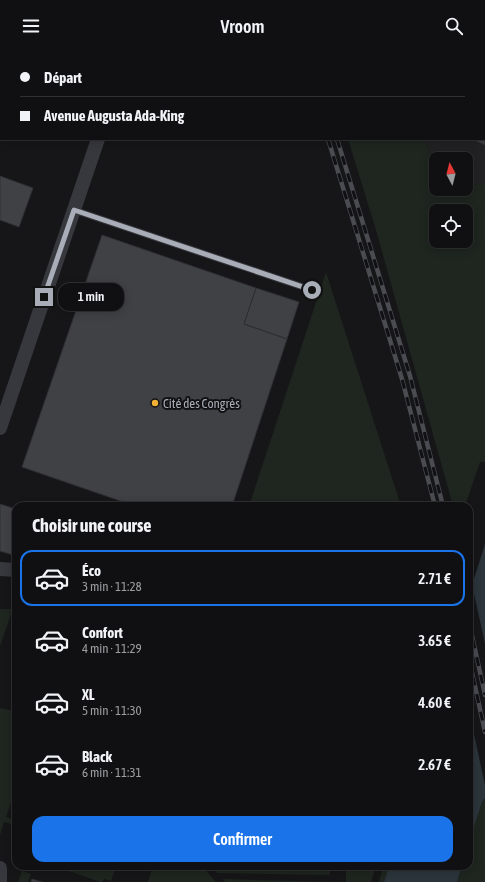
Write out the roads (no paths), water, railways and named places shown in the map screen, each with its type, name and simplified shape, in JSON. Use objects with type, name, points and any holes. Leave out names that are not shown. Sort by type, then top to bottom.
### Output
[{"type":"street","points":[[0,428],[98,140]]},
{"type":"street","points":[[0,569],[12,570]]},
{"type":"street","points":[[0,868],[0,881]]},
{"type":"lane","points":[[74,210],[312,290]]},
{"type":"railway","points":[[328,140],[402,379],[434,502]]},
{"type":"railway","points":[[337,140],[410,376],[442,502]]},
{"type":"railway","points":[[473,640],[485,695]]},
{"type":"railway","points":[[473,677],[485,732]]},
{"type":"place","name":"Cité des Congrès","points":[[155,403]]}]
